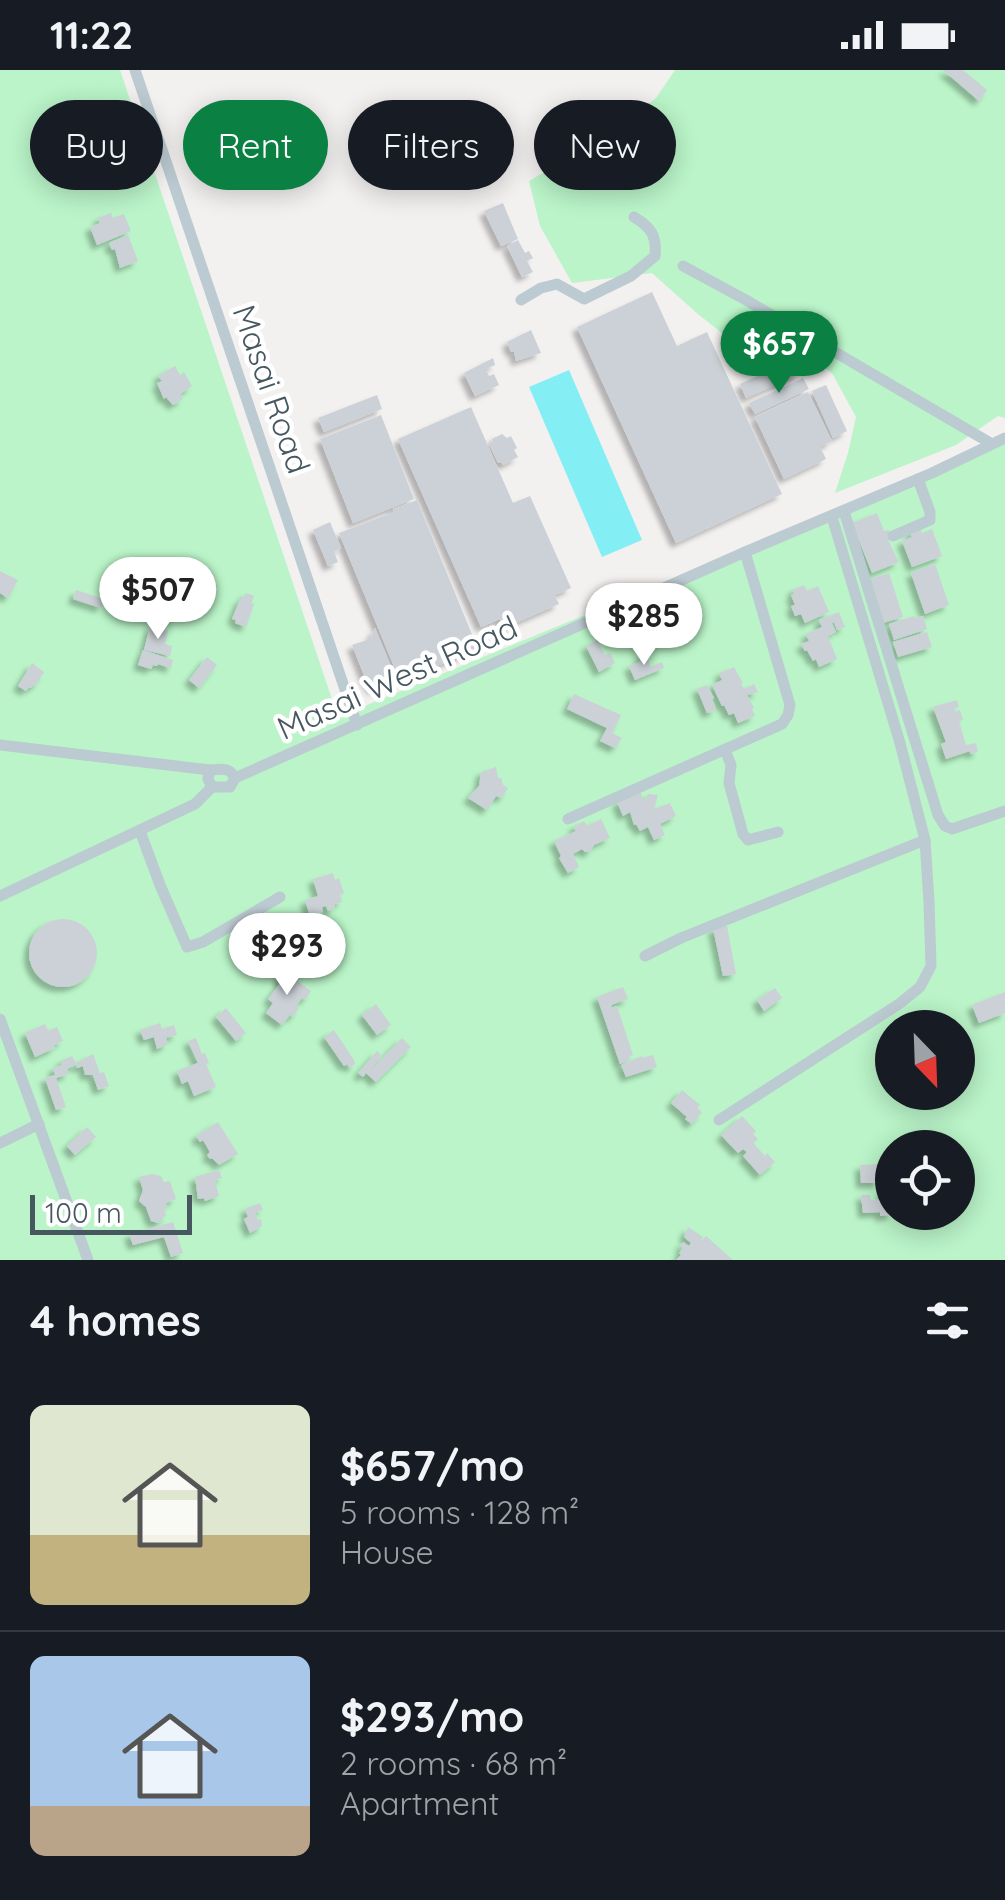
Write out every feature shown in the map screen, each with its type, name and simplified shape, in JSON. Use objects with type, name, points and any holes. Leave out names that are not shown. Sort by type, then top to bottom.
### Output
[{"type":"street","name":"Masai Road","points":[[135,70],[358,725]]},
{"type":"street","points":[[521,300],[541,288],[558,284],[584,299],[631,276],[655,256],[656,242],[646,224],[634,218]]},
{"type":"street","points":[[684,266],[999,441]]},
{"type":"street","name":"Masai West Road","points":[[235,778],[999,441]]},
{"type":"street","points":[[894,536],[930,520],[918,479]]},
{"type":"street","points":[[838,514],[938,816],[952,829],[1005,811]]},
{"type":"street","points":[[719,1120],[898,1004],[927,977],[931,955],[925,840],[838,514]]},
{"type":"street","points":[[568,819],[782,724],[790,704],[745,552]]},
{"type":"street","points":[[0,745],[225,769],[235,778],[230,787],[212,787],[195,804],[0,896]]},
{"type":"street","points":[[725,750],[731,765],[729,783],[743,834],[748,840],[778,832]]},
{"type":"street","points":[[210,770],[208,779],[212,787]]},
{"type":"street","points":[[140,832],[187,947],[203,942],[280,897]]},
{"type":"street","points":[[645,956],[925,840]]},
{"type":"street","points":[[0,1019],[88,1260]]},
{"type":"street","points":[[0,1143],[39,1124]]},
{"type":"green space","points":[[0,70],[120,70],[130,100],[30,100],[30,190],[160,190],[338,717],[1005,441],[1005,1260],[0,1260]]},
{"type":"green space","points":[[675,70],[1005,70],[1005,418],[998,416],[956,445],[835,493],[856,417],[832,373],[783,337],[744,350],[652,273],[572,283],[540,226],[529,181],[534,178],[534,190],[676,190],[676,100],[653,100]]},
{"type":"water","points":[[569,370],[642,540],[602,557],[529,387]]},
{"type":"building","points":[[943,70],[963,70],[987,90],[979,101]]},
{"type":"building","points":[[503,203],[518,239],[501,246],[484,211]]},
{"type":"building","points":[[111,213],[113,218],[124,214],[131,231],[97,245],[90,227],[100,223],[98,218]]},
{"type":"building","points":[[128,235],[138,261],[120,268],[115,249],[109,243]]},
{"type":"building","points":[[518,240],[533,258],[527,261],[533,272],[522,277],[507,246]]},
{"type":"building","points":[[652,292],[677,346],[707,332],[782,494],[676,543],[577,327]]},
{"type":"building","points":[[531,330],[541,353],[516,361],[507,342]]},
{"type":"building","points":[[493,358],[495,365],[486,369],[489,376],[494,374],[499,385],[475,396],[464,373]]},
{"type":"building","points":[[787,363],[791,371],[797,368],[800,374],[746,398],[740,384]]},
{"type":"building","points":[[175,366],[192,386],[173,405],[164,399],[157,383],[162,381],[158,376]]},
{"type":"building","points":[[803,378],[809,389],[755,414],[749,403]]},
{"type":"building","points":[[826,385],[847,431],[833,438],[812,391]]},
{"type":"building","points":[[808,392],[832,441],[820,447],[826,459],[784,479],[755,417]]},
{"type":"building","points":[[377,395],[382,409],[324,432],[318,418]]},
{"type":"building","points":[[471,407],[513,503],[530,496],[571,588],[511,614],[555,596],[559,604],[504,628],[500,619],[481,627],[398,439]]},
{"type":"building","points":[[381,415],[414,499],[353,523],[320,439]]},
{"type":"building","points":[[502,434],[511,436],[518,457],[503,465],[498,463],[489,444]]},
{"type":"building","points":[[417,500],[478,649],[400,681],[339,533]]},
{"type":"building","points":[[877,513],[884,531],[889,530],[892,539],[888,540],[899,562],[872,573],[852,523]]},
{"type":"building","points":[[330,522],[341,548],[334,552],[338,562],[328,566],[313,530]]},
{"type":"building","points":[[920,528],[922,533],[932,529],[942,556],[912,567],[902,541]]},
{"type":"building","points":[[935,564],[949,605],[925,614],[911,573]]},
{"type":"building","points":[[0,571],[18,580],[8,598],[0,593]]},
{"type":"building","points":[[889,573],[903,617],[883,623],[870,579]]},
{"type":"building","points":[[804,585],[807,591],[818,586],[829,612],[805,623],[801,614],[795,616],[791,606],[795,605],[792,590]]},
{"type":"building","points":[[76,590],[104,599],[101,608],[73,599]]},
{"type":"building","points":[[246,593],[254,596],[254,604],[246,627],[232,619]]},
{"type":"building","points":[[839,612],[845,627],[837,630],[832,623],[836,632],[828,636],[837,659],[819,667],[801,644],[809,641],[806,634],[822,627],[819,620]]},
{"type":"building","points":[[923,616],[927,629],[894,640],[889,624]]},
{"type":"building","points":[[150,626],[168,631],[165,644],[172,646],[170,656],[144,650]]},
{"type":"building","points":[[375,628],[397,681],[373,690],[352,645],[370,639]]},
{"type":"building","points":[[927,632],[932,647],[898,657],[893,642]]},
{"type":"building","points":[[597,640],[615,663],[599,672],[586,646]]},
{"type":"building","points":[[143,650],[173,660],[171,668],[138,665]]},
{"type":"building","points":[[646,654],[651,667],[662,662],[664,668],[635,680],[629,666]]},
{"type":"building","points":[[207,657],[217,665],[199,688],[189,680]]},
{"type":"building","points":[[32,663],[44,672],[35,686],[26,691],[18,686]]},
{"type":"building","points":[[734,667],[744,689],[754,684],[758,692],[747,695],[755,716],[738,723],[734,713],[729,715],[722,706],[712,685],[722,680],[719,673]]},
{"type":"building","points":[[707,685],[716,710],[707,713],[697,689]]},
{"type":"building","points":[[574,694],[621,715],[612,733],[622,738],[615,748],[600,741],[607,728],[567,709]]},
{"type":"building","points":[[957,700],[959,707],[954,709],[960,710],[966,745],[976,743],[978,752],[946,759],[941,744],[946,742],[933,707]]},
{"type":"building","points":[[496,767],[498,778],[508,788],[502,798],[496,796],[487,810],[468,798],[479,786],[481,772]]},
{"type":"building","points":[[640,791],[644,801],[648,794],[658,795],[654,809],[670,803],[676,816],[660,824],[665,835],[654,840],[648,827],[640,831],[634,825],[630,812],[623,816],[617,802]]},
{"type":"building","points":[[601,819],[610,838],[594,845],[590,852],[582,849],[573,854],[579,867],[568,873],[554,841],[576,831],[573,827],[584,821],[587,826]]},
{"type":"building","points":[[333,873],[344,893],[340,895],[342,902],[328,911],[326,906],[322,907],[323,912],[311,919],[305,900],[318,896],[313,879]]},
{"type":"building","points":[[63,919],[76,921],[87,929],[95,940],[95,966],[87,977],[76,985],[63,987],[50,985],[39,977],[31,966],[29,953],[31,940],[39,929],[50,921]]},
{"type":"building","points":[[727,926],[736,974],[723,976],[713,928]]},
{"type":"building","points":[[284,971],[311,991],[296,1006],[299,1008],[293,1017],[290,1015],[282,1025],[266,1013],[273,1003],[268,999]]},
{"type":"building","points":[[623,987],[628,999],[611,1005],[617,1006],[633,1055],[620,1064],[597,997]]},
{"type":"building","points":[[775,988],[782,998],[764,1011],[757,1000]]},
{"type":"building","points":[[1005,992],[1005,1013],[979,1023],[972,1005]]},
{"type":"building","points":[[376,1004],[391,1025],[377,1035],[362,1015]]},
{"type":"building","points":[[226,1008],[246,1033],[236,1041],[216,1017]]},
{"type":"building","points":[[160,1023],[162,1029],[174,1025],[177,1035],[166,1038],[168,1044],[157,1049],[154,1037],[144,1040],[140,1030]]},
{"type":"building","points":[[45,1024],[48,1031],[57,1027],[63,1041],[35,1057],[25,1033]]},
{"type":"building","points":[[334,1030],[354,1060],[350,1068],[344,1066],[324,1037]]},
{"type":"building","points":[[196,1038],[216,1087],[194,1096],[188,1081],[182,1084],[177,1071],[198,1063],[188,1041]]},
{"type":"building","points":[[402,1038],[411,1047],[376,1082],[366,1073],[363,1077],[358,1073],[377,1051],[382,1056],[370,1071]]},
{"type":"building","points":[[93,1054],[109,1086],[98,1090],[93,1075],[85,1075],[83,1066],[77,1068],[76,1064],[67,1069],[69,1074],[56,1078],[66,1107],[56,1110],[45,1078],[55,1075],[53,1068],[62,1065],[61,1061],[72,1056],[76,1063]]},
{"type":"building","points":[[653,1055],[657,1067],[626,1077],[621,1065]]},
{"type":"building","points":[[682,1090],[700,1105],[697,1108],[702,1112],[692,1124],[671,1103]]},
{"type":"building","points":[[742,1116],[756,1131],[753,1134],[758,1139],[753,1143],[775,1162],[760,1175],[743,1156],[747,1152],[743,1149],[738,1153],[721,1135]]},
{"type":"building","points":[[218,1122],[238,1154],[219,1165],[210,1159],[203,1140],[200,1142],[196,1136]]},
{"type":"building","points":[[87,1127],[96,1137],[75,1155],[67,1146]]},
{"type":"building","points":[[875,1164],[875,1183],[861,1183],[860,1165]]},
{"type":"building","points":[[219,1170],[222,1178],[215,1180],[219,1196],[198,1199],[195,1177]]},
{"type":"building","points":[[161,1176],[164,1182],[170,1181],[176,1199],[166,1203],[166,1215],[159,1223],[151,1221],[139,1201],[143,1190],[139,1177]]},
{"type":"building","points":[[861,1195],[870,1195],[875,1200],[875,1212],[863,1213]]},
{"type":"building","points":[[260,1203],[263,1210],[255,1213],[262,1226],[250,1233],[244,1219],[248,1217],[245,1209]]},
{"type":"building","points":[[173,1222],[183,1253],[171,1257],[164,1237],[133,1245],[129,1234]]},
{"type":"building","points":[[688,1227],[703,1237],[698,1244],[706,1236],[733,1260],[676,1260],[683,1248],[680,1245],[691,1243],[684,1237]]}]
